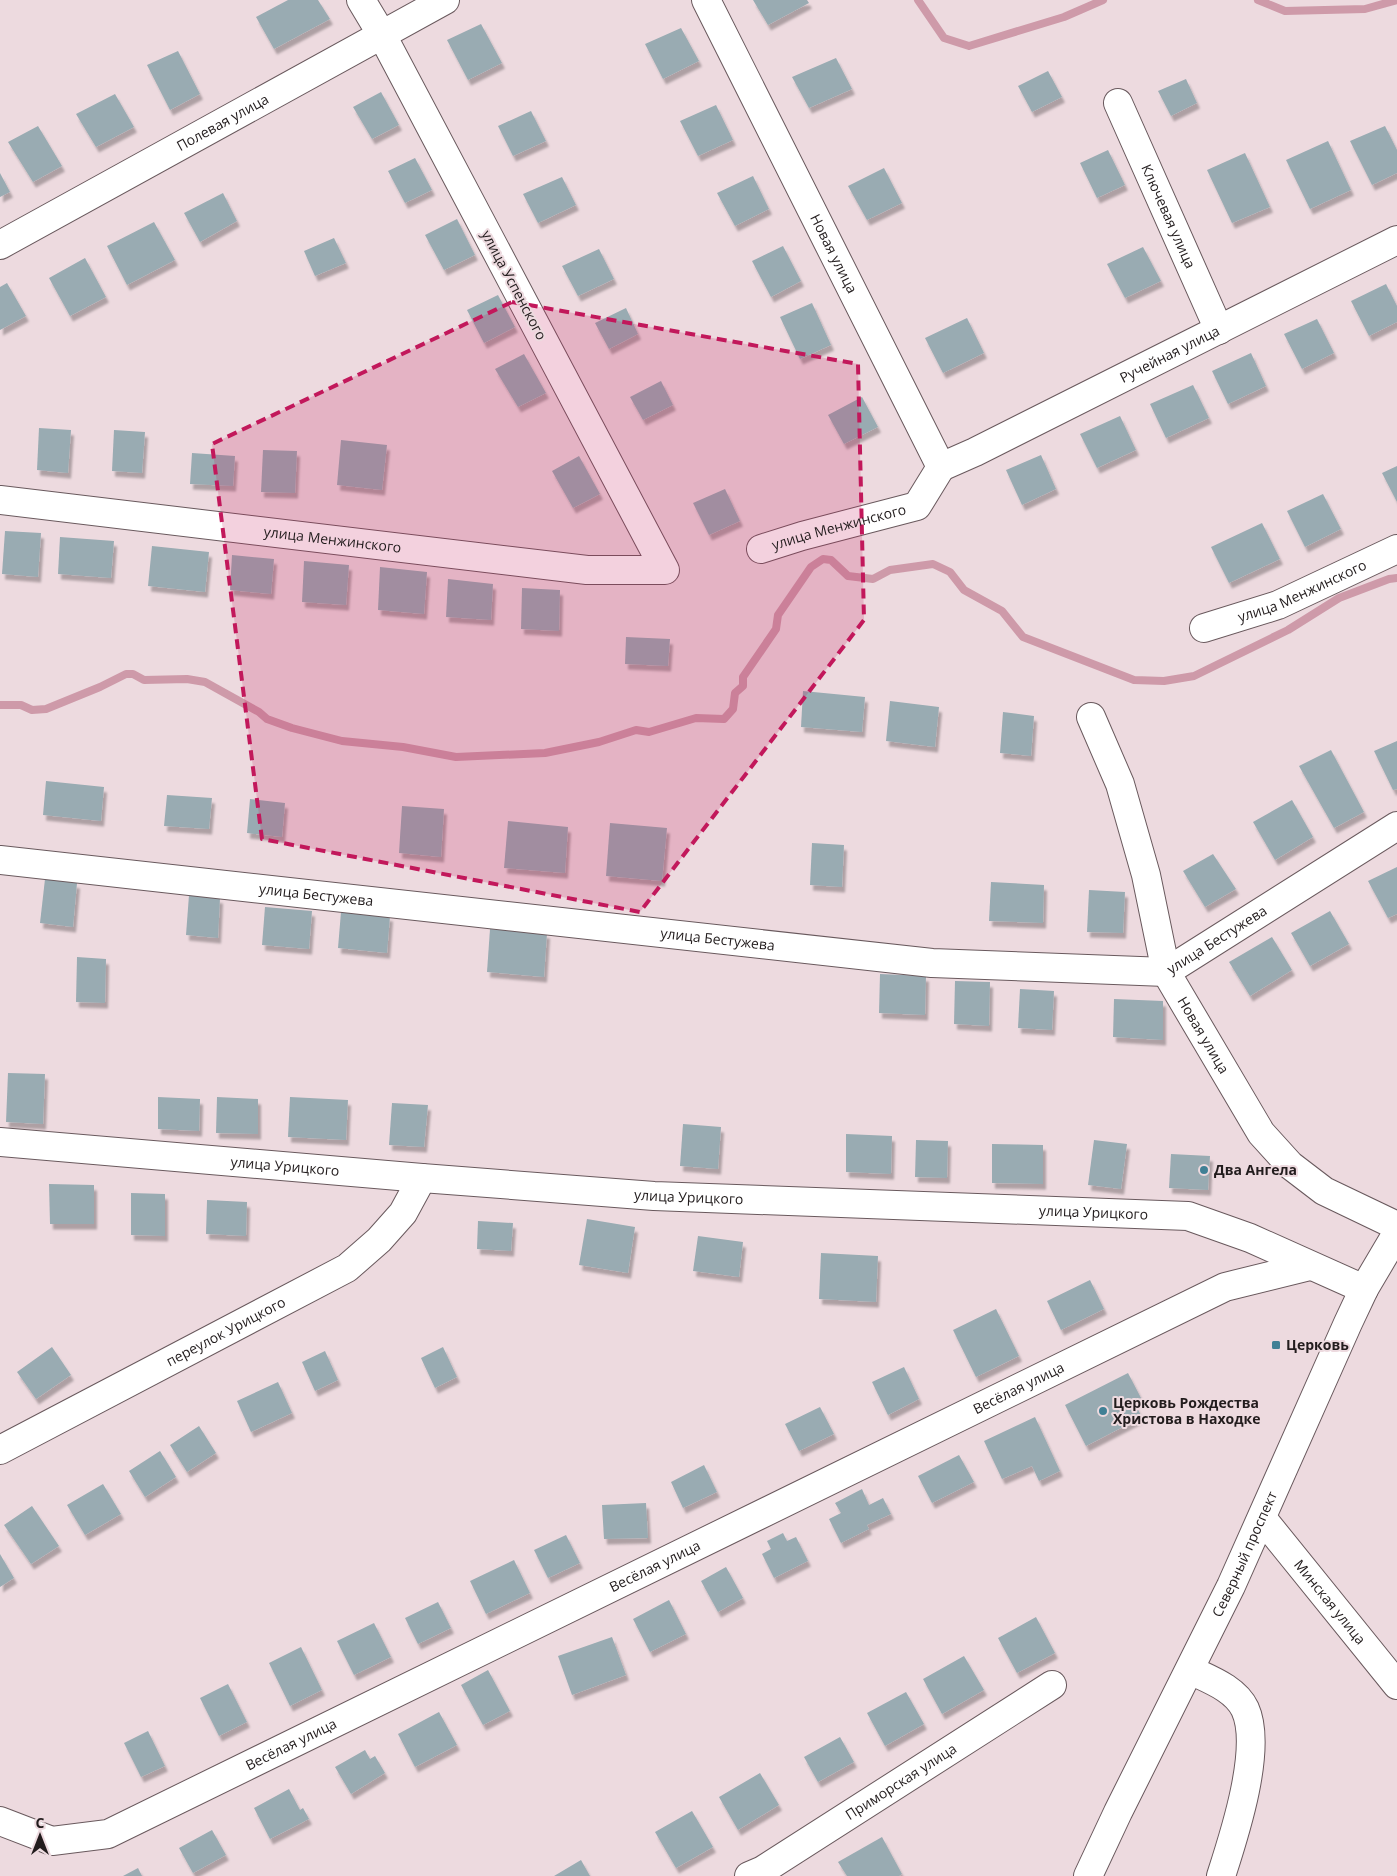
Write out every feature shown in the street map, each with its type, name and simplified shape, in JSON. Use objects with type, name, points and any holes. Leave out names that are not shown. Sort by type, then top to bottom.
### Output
[{"type":"street","name":"улица Успенского","points":[[361,0],[382,34],[665,570]]},
{"type":"street","name":"Полевая улица","points":[[0,245],[446,0]]},
{"type":"street","name":"Новая улица","points":[[706,0],[941,467]]},
{"type":"street","name":"Ключевая улица","points":[[1118,103],[1219,330]]},
{"type":"street","name":"Ручейная улица","points":[[941,467],[975,452],[1397,240]]},
{"type":"street","name":"улица Менжинского","points":[[761,549],[802,536],[917,506],[941,467]]},
{"type":"street","name":"улица Менжинского","points":[[0,500],[587,570],[665,570]]},
{"type":"street","name":"улица Менжинского","points":[[1204,628],[1278,606],[1397,549]]},
{"type":"street","name":"Новая улица","points":[[1091,717],[1120,784],[1146,876],[1166,972],[1261,1133],[1290,1165],[1324,1191],[1397,1226]]},
{"type":"street","name":"улица Бестужева","points":[[0,860],[932,963],[1166,972],[1397,826]]},
{"type":"street","name":"улица Урицкого","points":[[0,1142],[654,1196],[1188,1216],[1250,1238],[1364,1289]]},
{"type":"street","name":"переулок Урицкого","points":[[0,1450],[346,1268],[379,1240],[403,1213],[422,1178]]},
{"type":"street","name":"Северный проспект","points":[[1088,1876],[1231,1586],[1364,1289],[1397,1233]]},
{"type":"street","name":"Весёлая улица","points":[[0,1821],[52,1842],[108,1834],[1225,1288],[1310,1266]]},
{"type":"street","name":"Минская улица","points":[[1262,1518],[1397,1685]]},
{"type":"street","points":[[1190,1670],[1219,1684],[1234,1695],[1244,1708],[1250,1728],[1245,1787],[1232,1845],[1221,1876]]},
{"type":"street","name":"Приморская улица","points":[[759,1874],[1052,1685]]},
{"type":"highlighted area","points":[[512,302],[858,364],[864,620],[640,912],[262,839],[212,444]]},
{"type":"building","points":[[288,0],[318,0],[330,19],[274,49],[256,17]]},
{"type":"building","points":[[753,0],[807,0],[809,3],[768,25]]},
{"type":"building","points":[[481,24],[502,63],[468,80],[447,40]]},
{"type":"building","points":[[681,28],[699,61],[663,79],[645,44]]},
{"type":"building","points":[[178,51],[200,94],[170,110],[147,65]]},
{"type":"building","points":[[836,58],[852,89],[809,108],[792,77]]},
{"type":"building","points":[[1048,71],[1062,97],[1032,112],[1018,86]]},
{"type":"building","points":[[1186,79],[1197,103],[1171,116],[1158,91]]},
{"type":"building","points":[[381,92],[399,125],[372,139],[353,107]]},
{"type":"building","points":[[115,94],[134,127],[96,147],[76,114]]},
{"type":"building","points":[[716,105],[733,140],[698,156],[680,121]]},
{"type":"building","points":[[531,111],[546,141],[513,156],[498,126]]},
{"type":"building","points":[[38,126],[62,166],[33,182],[8,142]]},
{"type":"building","points":[[1385,126],[1397,150],[1397,173],[1372,185],[1350,141]]},
{"type":"building","points":[[1328,141],[1351,190],[1310,209],[1286,160]]},
{"type":"building","points":[[1108,150],[1125,185],[1097,198],[1080,163]]},
{"type":"building","points":[[1245,153],[1270,207],[1232,223],[1207,170]]},
{"type":"building","points":[[415,158],[432,190],[405,203],[388,171]]},
{"type":"building","points":[[884,168],[902,203],[867,220],[848,186]]},
{"type":"building","points":[[0,173],[10,192],[0,197]]},
{"type":"building","points":[[753,176],[769,209],[735,226],[717,193]]},
{"type":"building","points":[[562,177],[576,205],[538,223],[523,194]]},
{"type":"building","points":[[223,193],[237,221],[200,242],[184,213]]},
{"type":"building","points":[[457,219],[475,255],[444,270],[425,235]]},
{"type":"building","points":[[154,222],[175,260],[127,285],[107,246]]},
{"type":"building","points":[[334,238],[346,263],[315,276],[304,251]]},
{"type":"building","points":[[783,246],[801,281],[771,297],[752,261]]},
{"type":"building","points":[[1143,247],[1161,281],[1125,298],[1107,264]]},
{"type":"building","points":[[599,249],[614,279],[578,296],[562,266]]},
{"type":"building","points":[[85,258],[106,297],[70,316],[49,278]]},
{"type":"building","points":[[7,283],[26,316],[0,330],[0,287]]},
{"type":"building","points":[[1386,284],[1397,306],[1397,322],[1369,336],[1351,301]]},
{"type":"building","points":[[498,295],[515,327],[484,343],[467,310]]},
{"type":"building","points":[[812,303],[831,345],[800,359],[780,317]]},
{"type":"building","points":[[626,308],[638,334],[609,349],[595,323]]},
{"type":"building","points":[[967,318],[984,353],[943,373],[925,338]]},
{"type":"building","points":[[1317,319],[1334,353],[1302,369],[1284,334]]},
{"type":"building","points":[[1251,353],[1266,386],[1228,404],[1212,371]]},
{"type":"building","points":[[524,354],[546,393],[518,407],[495,369]]},
{"type":"building","points":[[661,381],[673,405],[643,420],[630,397]]},
{"type":"building","points":[[1193,385],[1209,418],[1166,438],[1150,404]]},
{"type":"building","points":[[862,397],[878,427],[844,444],[828,415]]},
{"type":"building","points":[[1120,416],[1136,450],[1097,468],[1080,434]]},
{"type":"building","points":[[39,428],[71,430],[68,473],[37,470]]},
{"type":"building","points":[[114,430],[145,432],[142,473],[112,471]]},
{"type":"building","points":[[341,440],[387,445],[382,490],[337,485]]},
{"type":"building","points":[[263,450],[297,451],[295,493],[261,492]]},
{"type":"building","points":[[192,453],[235,456],[233,486],[190,484]]},
{"type":"building","points":[[1041,455],[1056,489],[1022,505],[1006,470]]},
{"type":"building","points":[[579,456],[600,494],[573,508],[552,471]]},
{"type":"building","points":[[1397,466],[1397,502],[1382,473]]},
{"type":"building","points":[[725,489],[740,521],[709,535],[693,503]]},
{"type":"building","points":[[1323,494],[1341,529],[1305,547],[1287,511]]},
{"type":"building","points":[[1262,523],[1280,559],[1229,583],[1211,547]]},
{"type":"building","points":[[5,531],[41,533],[38,577],[2,574]]},
{"type":"building","points":[[60,537],[114,541],[111,578],[58,574]]},
{"type":"building","points":[[152,546],[209,552],[205,592],[148,586]]},
{"type":"building","points":[[232,555],[274,559],[271,594],[230,590]]},
{"type":"building","points":[[304,561],[349,565],[346,605],[302,602]]},
{"type":"building","points":[[380,567],[427,572],[424,614],[378,610]]},
{"type":"building","points":[[448,579],[493,584],[491,620],[446,617]]},
{"type":"building","points":[[522,588],[560,590],[559,631],[521,629]]},
{"type":"building","points":[[626,637],[670,639],[668,666],[625,664]]},
{"type":"building","points":[[803,691],[865,697],[862,732],[801,727]]},
{"type":"building","points":[[890,701],[939,707],[935,747],[886,741]]},
{"type":"building","points":[[1003,712],[1034,716],[1031,756],[1000,753]]},
{"type":"building","points":[[1397,741],[1397,789],[1393,790],[1374,751]]},
{"type":"building","points":[[1331,750],[1364,812],[1334,828],[1299,766]]},
{"type":"building","points":[[46,781],[104,787],[101,821],[43,815]]},
{"type":"building","points":[[167,795],[212,798],[209,829],[164,826]]},
{"type":"building","points":[[250,799],[285,803],[282,837],[247,833]]},
{"type":"building","points":[[1292,800],[1313,837],[1275,860],[1253,822]]},
{"type":"building","points":[[402,806],[444,809],[441,857],[399,853]]},
{"type":"building","points":[[508,821],[568,827],[565,873],[504,868]]},
{"type":"building","points":[[610,823],[667,828],[662,881],[606,876]]},
{"type":"building","points":[[812,843],[844,845],[842,887],[810,885]]},
{"type":"building","points":[[1213,854],[1236,889],[1205,907],[1183,871]]},
{"type":"building","points":[[1397,867],[1397,914],[1388,918],[1368,881]]},
{"type":"building","points":[[45,879],[77,883],[73,927],[40,923]]},
{"type":"building","points":[[991,882],[1044,885],[1043,923],[989,921]]},
{"type":"building","points":[[1089,890],[1125,892],[1123,933],[1087,932]]},
{"type":"building","points":[[189,895],[220,898],[218,938],[186,935]]},
{"type":"building","points":[[265,907],[312,911],[309,949],[262,945]]},
{"type":"building","points":[[1330,911],[1349,944],[1310,966],[1291,933]]},
{"type":"building","points":[[341,912],[390,916],[387,953],[338,948]]},
{"type":"building","points":[[490,929],[547,933],[544,977],[487,972]]},
{"type":"building","points":[[1272,937],[1292,970],[1250,996],[1229,962]]},
{"type":"building","points":[[77,957],[106,959],[105,1003],[76,1002]]},
{"type":"building","points":[[880,974],[926,976],[925,1015],[879,1013]]},
{"type":"building","points":[[955,981],[990,982],[989,1026],[954,1024]]},
{"type":"building","points":[[1020,989],[1054,991],[1052,1030],[1018,1028]]},
{"type":"building","points":[[1114,999],[1163,1001],[1163,1040],[1113,1037]]},
{"type":"building","points":[[8,1073],[45,1074],[43,1124],[6,1122]]},
{"type":"building","points":[[158,1097],[200,1099],[199,1131],[158,1129]]},
{"type":"building","points":[[217,1097],[258,1099],[258,1134],[216,1133]]},
{"type":"building","points":[[290,1097],[348,1100],[346,1140],[288,1137]]},
{"type":"building","points":[[392,1103],[428,1105],[424,1147],[389,1145]]},
{"type":"building","points":[[683,1124],[721,1127],[718,1169],[680,1166]]},
{"type":"building","points":[[846,1134],[892,1136],[891,1174],[846,1172]]},
{"type":"building","points":[[916,1140],[948,1141],[947,1178],[915,1177]]},
{"type":"building","points":[[1094,1140],[1127,1144],[1121,1189],[1088,1185]]},
{"type":"building","points":[[992,1144],[1043,1145],[1043,1184],[992,1183]]},
{"type":"building","points":[[1171,1154],[1210,1156],[1208,1190],[1169,1188]]},
{"type":"building","points":[[49,1184],[94,1185],[94,1224],[50,1224]]},
{"type":"building","points":[[131,1193],[165,1194],[165,1236],[131,1235]]},
{"type":"building","points":[[207,1200],[247,1202],[246,1236],[206,1234]]},
{"type":"building","points":[[587,1219],[635,1227],[628,1273],[579,1265]]},
{"type":"building","points":[[478,1221],[513,1223],[511,1251],[477,1249]]},
{"type":"building","points":[[698,1236],[743,1242],[739,1277],[693,1271]]},
{"type":"building","points":[[821,1253],[878,1256],[876,1302],[819,1299]]},
{"type":"building","points":[[1090,1280],[1104,1309],[1061,1330],[1047,1301]]},
{"type":"building","points":[[996,1309],[1019,1356],[976,1377],[953,1330]]},
{"type":"building","points":[[52,1347],[71,1375],[36,1399],[17,1372]]},
{"type":"building","points":[[443,1347],[457,1377],[435,1388],[421,1358]]},
{"type":"building","points":[[325,1351],[338,1380],[315,1391],[302,1362]]},
{"type":"building","points":[[904,1367],[919,1399],[888,1415],[872,1382]]},
{"type":"building","name":"Церковь Рождества Христова в Находке","points":[[1128,1373],[1141,1398],[1133,1401],[1142,1417],[1086,1446],[1065,1405]]},
{"type":"building","points":[[278,1382],[292,1413],[251,1432],[237,1401]]},
{"type":"building","points":[[820,1407],[834,1434],[799,1451],[785,1424]]},
{"type":"building","points":[[1035,1417],[1060,1471],[1039,1481],[1032,1466],[1002,1479],[984,1441]]},
{"type":"building","points":[[199,1426],[216,1453],[187,1472],[170,1445]]},
{"type":"building","points":[[160,1451],[176,1477],[145,1497],[129,1471]]},
{"type":"building","points":[[959,1455],[974,1482],[932,1503],[918,1476]]},
{"type":"building","points":[[704,1465],[717,1492],[683,1508],[671,1482]]},
{"type":"building","points":[[103,1484],[121,1514],[85,1535],[67,1505]]},
{"type":"building","points":[[862,1489],[869,1505],[883,1498],[891,1514],[867,1525],[869,1529],[841,1543],[829,1519],[841,1513],[835,1503]]},
{"type":"building","points":[[646,1503],[648,1538],[604,1539],[602,1505]]},
{"type":"building","points":[[32,1506],[59,1546],[31,1564],[4,1525]]},
{"type":"building","points":[[783,1533],[787,1541],[796,1537],[808,1561],[774,1578],[762,1554],[771,1549],[767,1541]]},
{"type":"building","points":[[566,1535],[580,1563],[548,1578],[534,1550]]},
{"type":"building","points":[[0,1554],[14,1578],[0,1587]]},
{"type":"building","points":[[514,1560],[530,1593],[486,1614],[470,1581]]},
{"type":"building","points":[[726,1567],[743,1598],[718,1612],[701,1581]]},
{"type":"building","points":[[669,1600],[686,1634],[650,1652],[633,1619]]},
{"type":"building","points":[[438,1602],[451,1628],[418,1644],[405,1618]]},
{"type":"building","points":[[1036,1617],[1055,1653],[1017,1673],[998,1638]]},
{"type":"building","points":[[374,1623],[391,1657],[354,1675],[337,1641]]},
{"type":"building","points":[[612,1637],[626,1675],[572,1695],[558,1656]]},
{"type":"building","points":[[301,1647],[322,1690],[290,1706],[269,1663]]},
{"type":"building","points":[[964,1656],[984,1690],[942,1714],[923,1679]]},
{"type":"building","points":[[488,1670],[510,1711],[483,1725],[461,1685]]},
{"type":"building","points":[[228,1684],[247,1722],[219,1736],[200,1698]]},
{"type":"building","points":[[906,1692],[924,1724],[885,1746],[867,1713]]},
{"type":"building","points":[[439,1712],[457,1745],[415,1767],[398,1734]]},
{"type":"building","points":[[148,1731],[165,1766],[141,1777],[124,1743]]},
{"type":"building","points":[[840,1737],[854,1762],[818,1782],[804,1757]]},
{"type":"building","points":[[365,1750],[370,1759],[375,1756],[385,1773],[351,1794],[335,1767]]},
{"type":"building","points":[[760,1773],[779,1805],[738,1830],[719,1797]]},
{"type":"building","points":[[289,1789],[300,1810],[303,1808],[309,1819],[270,1839],[254,1808]]},
{"type":"building","points":[[692,1811],[713,1847],[676,1868],[655,1832]]},
{"type":"building","points":[[212,1830],[226,1855],[193,1873],[179,1848]]},
{"type":"building","points":[[882,1837],[902,1874],[899,1876],[847,1876],[838,1862]]},
{"type":"building","points":[[581,1860],[590,1876],[554,1876]]},
{"type":"building","points":[[138,1868],[142,1876],[123,1876]]},
{"type":"waterway","points":[[918,0],[944,38],[969,46],[1064,17],[1103,0]]},
{"type":"waterway","points":[[1258,0],[1285,11],[1365,9],[1397,0]]},
{"type":"waterway","points":[[0,705],[21,705],[32,710],[46,709],[126,674],[133,674],[144,680],[187,679],[205,682],[259,712],[267,719],[292,728],[342,741],[403,747],[456,757],[545,753],[599,742],[636,730],[649,732],[696,718],[724,719],[733,709],[735,693],[743,686],[743,677],[776,629],[778,615],[811,567],[823,559],[831,560],[848,576],[873,579],[890,570],[933,564],[950,572],[964,590],[1002,611],[1023,637],[1134,680],[1164,681],[1194,676],[1288,630],[1339,598],[1389,579],[1397,578]]},
{"type":"place","name":"Два Ангела","points":[[1204,1170]]},
{"type":"place","name":"Церковь","points":[[1276,1345]]},
{"type":"place","name":"Церковь Рождества Христова в Находке","points":[[1103,1411]]}]
